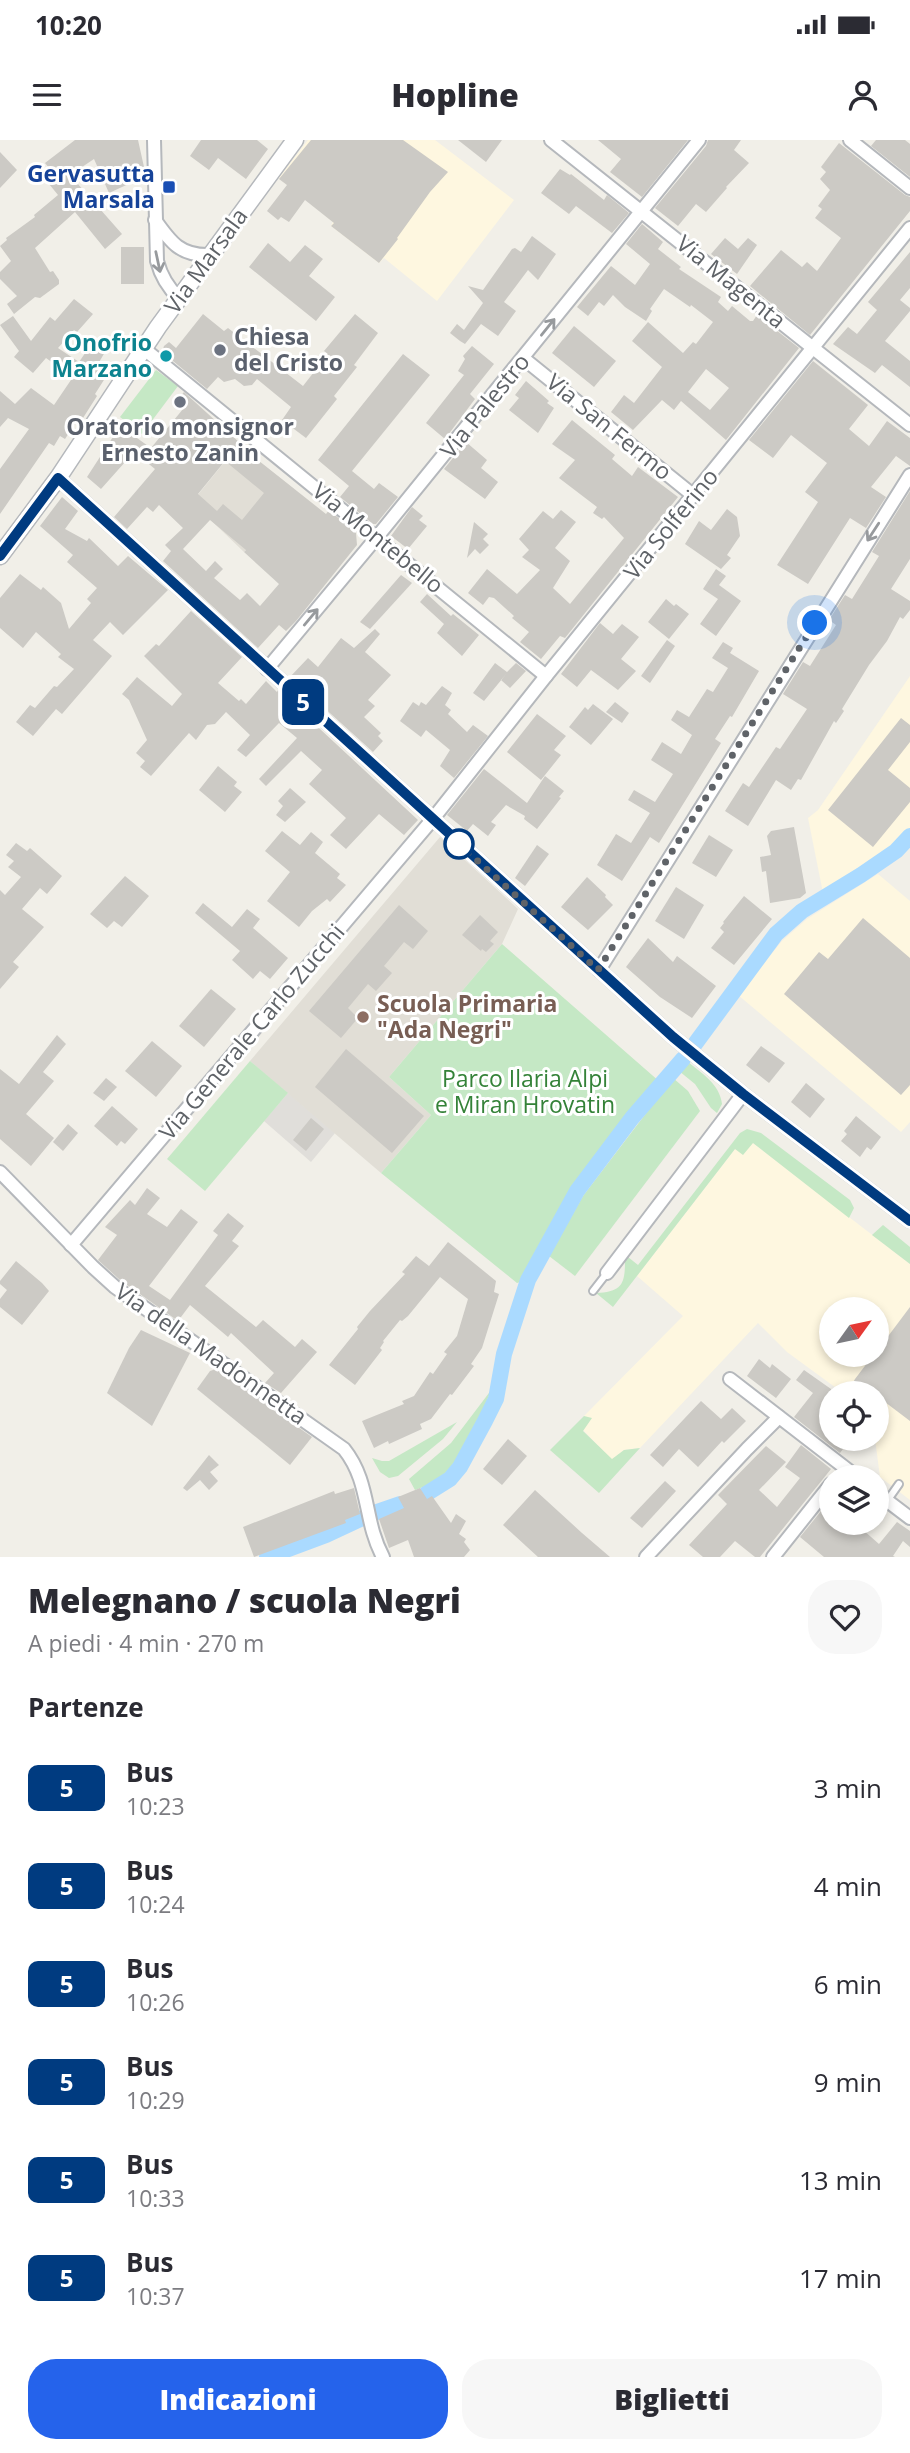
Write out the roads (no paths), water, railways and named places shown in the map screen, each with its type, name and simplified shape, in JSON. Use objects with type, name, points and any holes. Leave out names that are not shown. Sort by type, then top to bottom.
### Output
[{"type":"street","points":[[155,140],[155,246],[161,275],[179,298]]},
{"type":"street","name":"Via Marsala","points":[[0,556],[58,478],[143,348],[295,140]]},
{"type":"street","name":"Via Magenta","points":[[551,140],[910,425]]},
{"type":"street","name":"Via Palestro","points":[[267,669],[699,140]]},
{"type":"street","points":[[850,140],[910,188]]},
{"type":"street","points":[[155,220],[172,243],[182,251],[195,256],[210,255]]},
{"type":"street","name":"Via Solferino","points":[[432,820],[910,228]]},
{"type":"street","name":"Via Montebello","points":[[143,348],[546,676]]},
{"type":"street","name":"Via San Fermo","points":[[523,358],[694,496]]},
{"type":"street","points":[[598,970],[910,475]]},
{"type":"street","points":[[58,478],[694,1055],[910,1221]]},
{"type":"street","name":"Via Generale Carlo Zucchi","points":[[71,1245],[432,820]]},
{"type":"street","points":[[607,1273],[743,1094]]},
{"type":"street","name":"Via della Madonnetta","points":[[0,1172],[93,1267],[144,1308],[344,1449],[358,1468],[378,1554]]},
{"type":"street","points":[[730,1379],[779,1417],[833,1465]]},
{"type":"street","points":[[646,1557],[779,1417]]},
{"type":"street","points":[[773,1557],[819,1499]]},
{"type":"street","points":[[889,1502],[910,1518]]},
{"type":"lane","points":[[593,1291],[607,1273]]},
{"type":"lane","points":[[889,1491],[899,1483]]},
{"type":"waterway","points":[[692,1048],[776,934],[802,911],[896,851],[910,836]]},
{"type":"waterway","points":[[426,1494],[450,1479],[460,1467],[496,1399],[504,1354],[528,1280],[577,1191],[632,1118],[683,1059]]},
{"type":"waterway","points":[[267,1557],[400,1504]]},
{"type":"place","name":"Gervasutta Marsala","points":[[169,187]]},
{"type":"place","name":"Chiesa del Cristo","points":[[220,350]]},
{"type":"place","name":"Onofrio Marzano","points":[[166,356]]},
{"type":"place","name":"Oratorio monsignor Ernesto Zanin","points":[[180,402]]},
{"type":"place","name":"Scuola Primaria \"Ada Negri\"","points":[[363,1017]]},
{"type":"park label","name":"Parco Ilaria Alpi e Miran Hrovatin","points":[[525,1092]]}]
